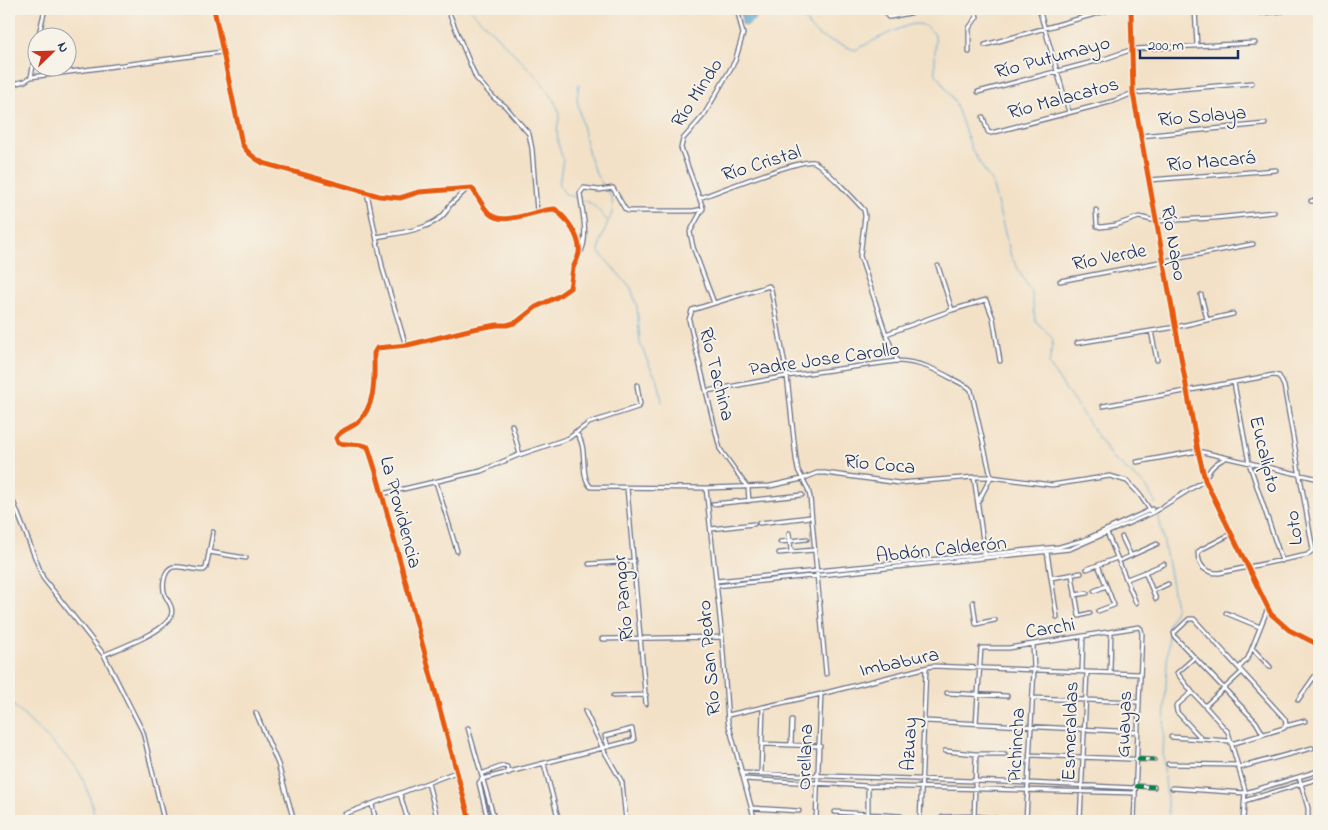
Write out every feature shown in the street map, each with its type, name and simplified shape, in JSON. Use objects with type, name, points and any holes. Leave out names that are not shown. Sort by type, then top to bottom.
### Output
[{"type":"street","points":[[40,28],[45,9]]},
{"type":"street","points":[[214,9],[242,144],[250,154],[263,163],[379,196],[400,198],[420,192],[469,187]]},
{"type":"street","name":"Río Mindo","points":[[703,209],[681,148],[688,132],[704,115],[735,61],[743,34],[737,9]]},
{"type":"street","points":[[885,9],[889,17],[915,12]]},
{"type":"street","points":[[969,52],[969,30],[977,17],[975,9]]},
{"type":"street","points":[[1039,9],[1069,112]]},
{"type":"street","points":[[985,45],[1113,9]]},
{"type":"street","name":"Río Napo","points":[[1131,9],[1133,93],[1162,261],[1205,480],[1268,608],[1277,621],[1289,630],[1319,645]]},
{"type":"street","points":[[1195,9],[1197,46]]},
{"type":"street","points":[[1261,13],[1283,11],[1284,9]]},
{"type":"street","points":[[449,13],[476,78],[494,98],[505,106],[529,134],[532,146],[536,212]]},
{"type":"street","name":"Río Putumayo","points":[[978,92],[1104,59],[1133,49],[1254,44]]},
{"type":"street","points":[[78,71],[222,52]]},
{"type":"street","points":[[9,85],[30,78]]},
{"type":"street","name":"Río Malacatos","points":[[983,117],[989,133],[1114,101],[1133,93],[1252,83]]},
{"type":"street","name":"Río Solaya","points":[[1140,136],[1265,124]]},
{"type":"street","name":"Río Cristal","points":[[700,198],[771,172],[809,161],[817,164],[864,210],[865,216],[860,256],[897,361]]},
{"type":"street","name":"Río Macará","points":[[1149,180],[1276,170]]},
{"type":"street","points":[[376,237],[432,224],[469,187]]},
{"type":"street","name":"La Providencia","points":[[469,187],[475,192],[486,210],[496,218],[508,218],[553,209],[560,213],[573,230],[579,248],[579,256],[574,267],[570,288],[558,297],[536,306],[517,322],[473,329],[406,346],[380,347],[375,350],[372,400],[368,410],[353,426],[339,434],[336,438],[338,443],[344,445],[361,444],[368,447],[470,821]]},
{"type":"street","points":[[579,256],[584,248],[584,217],[580,193],[584,188],[599,190],[613,188],[628,211],[693,212],[703,209]]},
{"type":"street","points":[[367,192],[383,270],[406,346]]},
{"type":"street","points":[[369,201],[379,196]]},
{"type":"street","points":[[1312,201],[1319,201]]},
{"type":"street","points":[[703,209],[690,232],[693,247],[714,302]]},
{"type":"street","points":[[1096,210],[1096,224],[1099,227],[1122,224],[1139,217],[1156,221],[1274,212]]},
{"type":"street","name":"Río Verde","points":[[1060,281],[1253,244]]},
{"type":"street","points":[[938,266],[952,310]]},
{"type":"street","name":"Río Tachina","points":[[748,488],[720,449],[689,314],[692,310],[714,302],[769,286],[787,376]]},
{"type":"street","points":[[1201,294],[1207,319]]},
{"type":"street","points":[[886,334],[986,300],[993,318],[1000,361]]},
{"type":"street","points":[[1077,343],[1176,327],[1233,314]]},
{"type":"street","points":[[1151,331],[1157,360]]},
{"type":"street","name":"Padre Jose Carollo","points":[[707,391],[787,376],[897,361],[923,364],[970,388],[991,477]]},
{"type":"street","name":"Loto","points":[[1231,534],[1202,548],[1198,552],[1200,564],[1204,570],[1210,573],[1219,573],[1247,568],[1307,555],[1313,550],[1284,386],[1279,376],[1273,375],[1234,382]]},
{"type":"street","points":[[787,376],[796,459],[802,479],[808,489],[826,674]]},
{"type":"street","points":[[1103,406],[1234,382]]},
{"type":"street","name":"Eucalipto","points":[[1234,382],[1249,463],[1282,561]]},
{"type":"street","points":[[382,494],[473,474],[568,438],[589,423],[638,407],[640,404],[637,385]]},
{"type":"street","points":[[512,425],[520,455]]},
{"type":"street","name":"Río Coca","points":[[576,432],[582,440],[586,479],[590,486],[627,488],[748,488],[770,486],[802,479],[817,473],[899,483],[991,477],[1052,485],[1110,476],[1127,481],[1152,511]]},
{"type":"street","points":[[1137,462],[1198,451],[1319,479]]},
{"type":"street","points":[[1205,480],[1211,467],[1218,461],[1227,458]]},
{"type":"street","points":[[974,477],[985,556]]},
{"type":"street","points":[[978,502],[991,477]]},
{"type":"street","name":"Abdón Calderón","points":[[716,581],[816,570],[1070,550],[1160,507],[1205,480]]},
{"type":"street","points":[[436,482],[456,551]]},
{"type":"street","name":"Río Pangor","points":[[627,488],[646,704]]},
{"type":"street","name":"Río San Pedro","points":[[706,488],[722,637],[728,722],[755,821]]},
{"type":"street","points":[[748,488],[749,501]]},
{"type":"street","points":[[9,493],[16,506],[23,529],[43,578],[104,656],[143,732],[164,821]]},
{"type":"street","points":[[713,504],[802,495]]},
{"type":"street","points":[[759,523],[811,517]]},
{"type":"street","points":[[711,529],[754,524]]},
{"type":"street","points":[[104,656],[164,626],[171,617],[172,610],[163,588],[166,573],[170,569],[178,567],[204,570],[213,532]]},
{"type":"street","points":[[1106,532],[1136,603]]},
{"type":"street","name":"Abdón Calderón","points":[[716,586],[1059,547],[1106,532]]},
{"type":"street","points":[[789,533],[791,551]]},
{"type":"street","points":[[1122,537],[1131,556]]},
{"type":"street","points":[[780,542],[807,539]]},
{"type":"street","points":[[1087,569],[1131,556],[1157,544]]},
{"type":"street","points":[[779,553],[814,550]]},
{"type":"street","points":[[209,552],[246,558]]},
{"type":"street","points":[[1047,552],[1058,617]]},
{"type":"street","points":[[589,564],[634,561]]},
{"type":"street","points":[[1127,579],[1164,564]]},
{"type":"street","points":[[1098,565],[1114,605],[1098,611]]},
{"type":"street","points":[[1145,572],[1156,598]]},
{"type":"street","points":[[1051,578],[1081,573]]},
{"type":"street","points":[[1072,575],[1079,616],[1090,614]]},
{"type":"street","points":[[1152,591],[1168,584]]},
{"type":"street","points":[[1094,591],[1106,586]]},
{"type":"street","points":[[1075,595],[1087,593]]},
{"type":"street","points":[[973,602],[976,624],[995,620]]},
{"type":"street","points":[[1239,668],[1248,658],[1268,608]]},
{"type":"street","points":[[1226,613],[1260,627]]},
{"type":"street","points":[[1263,734],[1256,722],[1194,658],[1174,634],[1191,618],[1194,619],[1283,716],[1285,726]]},
{"type":"street","name":"Carchi","points":[[979,667],[981,648],[1009,648],[1135,627],[1141,628]]},
{"type":"street","name":"Guayas","points":[[1134,821],[1141,628]]},
{"type":"street","points":[[1110,672],[1111,632]]},
{"type":"street","points":[[602,639],[722,637]]},
{"type":"street","points":[[1082,637],[1082,671]]},
{"type":"street","name":"Pichincha","points":[[1026,821],[1034,670],[1033,644]]},
{"type":"street","points":[[1252,648],[1270,667]]},
{"type":"street","points":[[1194,658],[1177,673],[1226,729],[1245,793],[1244,821]]},
{"type":"street","name":"Imbabura","points":[[728,714],[939,666],[1140,674]]},
{"type":"street","points":[[976,724],[979,667]]},
{"type":"street","name":"Azuay","points":[[920,821],[926,668]]},
{"type":"street","points":[[1298,700],[1319,670]]},
{"type":"street","name":"Esmeraldas","points":[[1080,821],[1087,672]]},
{"type":"street","points":[[1205,706],[1242,672]]},
{"type":"street","points":[[1192,692],[1177,704],[1175,709],[1200,738]]},
{"type":"street","points":[[947,693],[1007,696]]},
{"type":"street","name":"Orellana","points":[[816,821],[821,694]]},
{"type":"street","points":[[613,696],[646,695]]},
{"type":"street","points":[[1032,698],[1138,702]]},
{"type":"street","points":[[761,773],[763,707]]},
{"type":"street","points":[[585,711],[603,749],[623,784],[626,821]]},
{"type":"street","points":[[256,713],[278,764],[294,821]]},
{"type":"street","points":[[791,745],[792,720]]},
{"type":"street","points":[[925,721],[1138,732]]},
{"type":"street","points":[[1171,737],[1231,742],[1304,721]]},
{"type":"street","points":[[468,728],[494,818],[500,821]]},
{"type":"street","points":[[494,818],[487,821],[479,783],[482,779],[603,749],[634,740],[632,729],[606,735],[608,747]]},
{"type":"street","points":[[762,744],[820,746]]},
{"type":"street","points":[[1168,764],[1238,767],[1312,748]]},
{"type":"street","points":[[946,751],[1005,754]]},
{"type":"street","points":[[974,821],[976,754]]},
{"type":"street","points":[[1029,755],[1154,760]]},
{"type":"street","points":[[544,764],[559,821]]},
{"type":"street","points":[[481,774],[504,766],[507,767],[509,773]]},
{"type":"street","points":[[344,820],[345,814],[456,772]]},
{"type":"street","points":[[1172,788],[1245,793],[1315,772]]},
{"type":"street","points":[[743,773],[1154,787]]},
{"type":"street","points":[[1299,777],[1308,808],[1308,821]]},
{"type":"street","points":[[744,779],[868,786],[1135,793]]},
{"type":"street","points":[[1244,801],[1317,780]]},
{"type":"street","points":[[428,783],[438,821]]},
{"type":"street","points":[[868,786],[868,821]]},
{"type":"street","points":[[400,794],[408,821]]},
{"type":"street","points":[[372,805],[376,821]]},
{"type":"street","points":[[752,808],[798,811]]},
{"type":"street","points":[[835,812],[901,816]]},
{"type":"street","points":[[940,819],[942,817],[974,816],[1002,819]]},
{"type":"street","points":[[1050,820],[1084,821]]},
{"type":"water","points":[[740,9],[753,9],[757,17],[746,26],[743,25]]},
{"type":"waterway","points":[[470,9],[539,79],[553,98],[560,113],[557,130],[558,144],[563,159],[559,185],[565,194],[577,198]]},
{"type":"waterway","points":[[799,9],[810,28],[821,37],[855,50],[910,25],[919,24],[929,29],[935,35],[935,72],[955,102],[972,150],[992,183],[1011,256],[1032,294],[1035,320],[1053,339],[1049,365],[1113,459],[1146,486],[1156,504]]},
{"type":"waterway","points":[[579,84],[577,99],[585,139],[591,162],[604,186]]},
{"type":"waterway","points":[[608,191],[613,206],[609,220]]},
{"type":"waterway","points":[[583,200],[594,206],[608,222],[601,240],[599,252],[631,288],[637,306],[640,343],[650,367],[658,380],[662,402]]},
{"type":"waterway","points":[[1158,512],[1176,607],[1169,623],[1163,758],[1169,821]]},
{"type":"waterway","points":[[9,698],[14,706],[78,770],[85,783],[96,821]]},
{"type":"marked path","points":[[1137,759],[1154,760]]},
{"type":"marked path","points":[[1135,786],[1154,787]]},
{"type":"cycle path","points":[[214,9],[242,144],[248,153],[263,163],[379,196],[400,198],[419,192],[472,188],[485,208],[496,218],[512,218],[555,209],[568,223],[578,241],[579,253],[573,268],[570,288],[557,297],[536,307],[517,322],[473,329],[408,345],[377,348],[374,353],[373,390],[368,408],[357,423],[343,431],[336,438],[338,443],[368,447],[470,821]]},
{"type":"cycle path","points":[[1131,9],[1133,93],[1198,451],[1205,480],[1271,614],[1289,630],[1319,645]]}]
